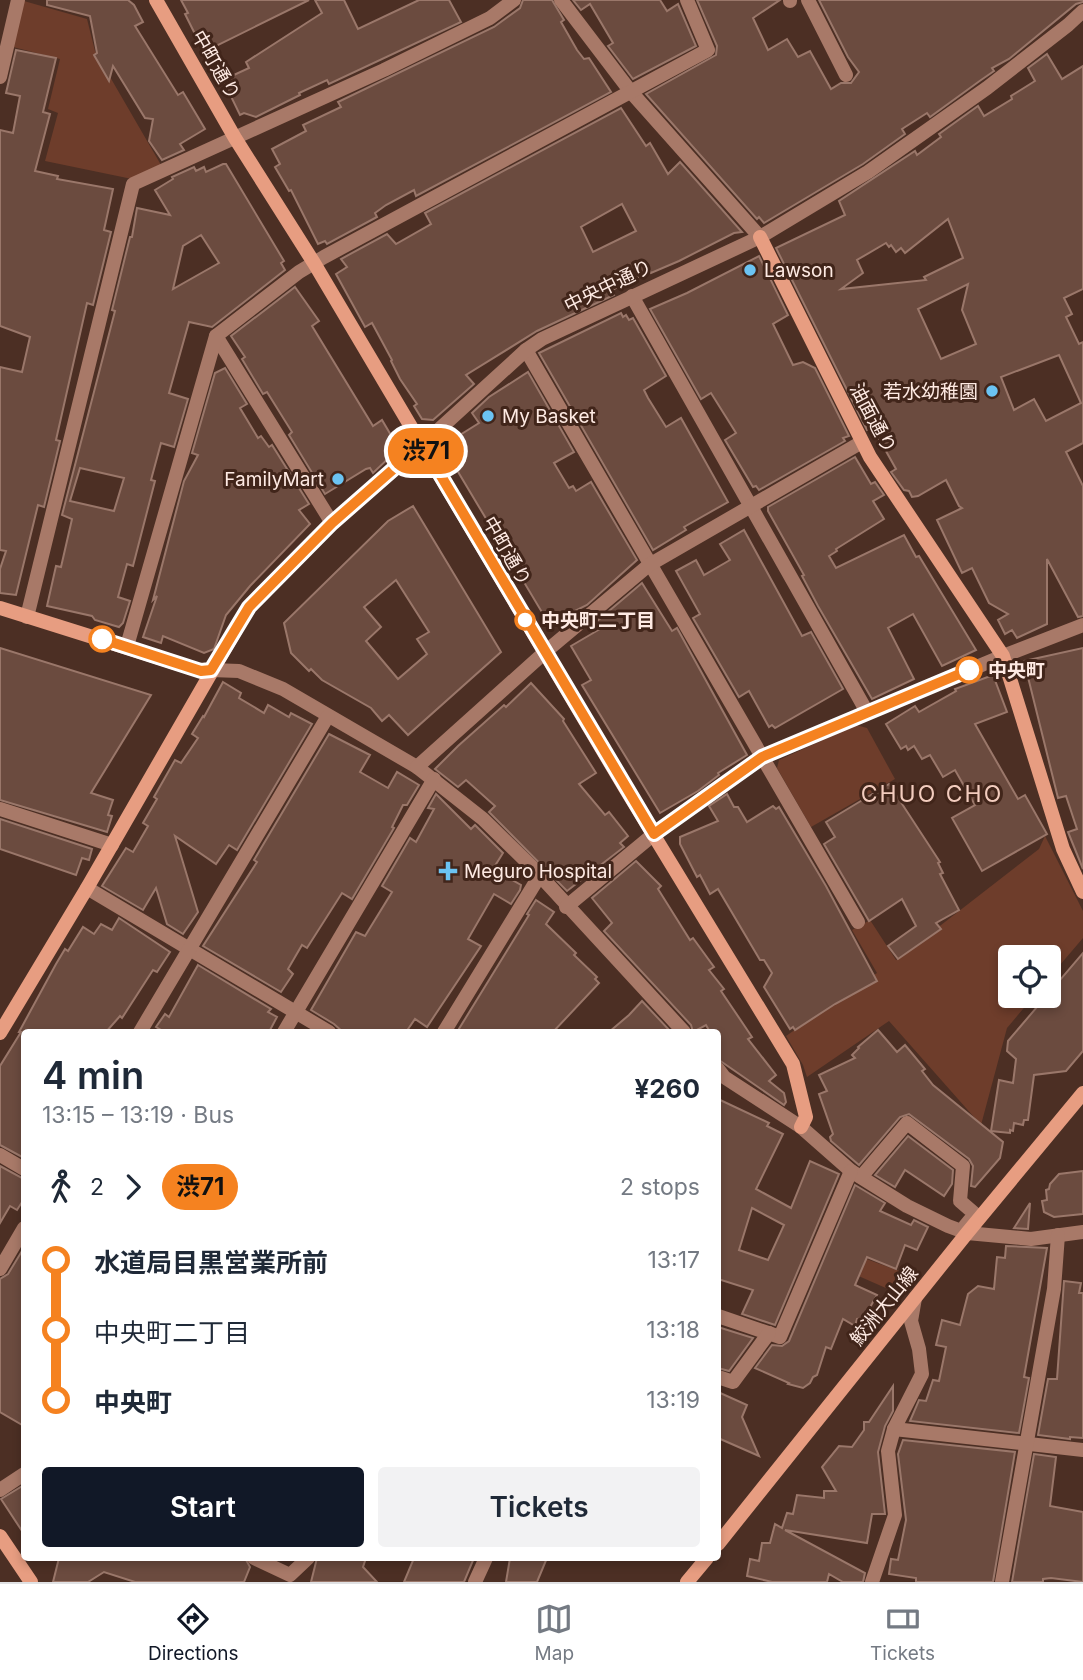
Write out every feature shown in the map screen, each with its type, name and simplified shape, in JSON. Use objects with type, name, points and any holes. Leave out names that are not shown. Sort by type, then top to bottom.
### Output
[{"type":"street","points":[[0,77],[18,0]]},
{"type":"street","name":"中町通り","points":[[157,0],[235,138],[314,263],[544,653],[793,1064],[806,1117],[801,1127]]},
{"type":"street","points":[[27,617],[133,184],[396,64],[490,18],[514,0]]},
{"type":"street","name":"油面通り","points":[[561,0],[631,92],[760,237],[862,442],[1003,656],[1063,849],[1083,892]]},
{"type":"street","points":[[127,646],[216,337],[314,263],[708,50],[687,0]]},
{"type":"street","points":[[808,0],[846,75]]},
{"type":"street","name":"中央中通り","points":[[0,1033],[249,607],[332,523],[526,350],[542,339],[760,237],[868,172],[987,88],[1068,26],[1083,11]]},
{"type":"street","points":[[632,296],[867,712]]},
{"type":"street","points":[[216,337],[332,523]]},
{"type":"street","points":[[526,350],[858,922]]},
{"type":"street","points":[[416,767],[544,653],[649,565],[862,442]]},
{"type":"street","points":[[0,608],[201,671],[239,671],[283,689],[416,767],[483,819],[540,875],[566,907],[681,1029]]},
{"type":"street","points":[[566,907],[654,834],[762,757],[1083,625]]},
{"type":"street","points":[[142,1029],[328,716]]},
{"type":"street","points":[[286,1029],[434,779]]},
{"type":"street","points":[[0,810],[112,845]]},
{"type":"street","points":[[446,1029],[540,875]]},
{"type":"street","points":[[87,888],[323,1029]]},
{"type":"street","points":[[721,1073],[801,1127],[856,1174],[907,1206],[964,1232],[1031,1239],[1083,1232]]},
{"type":"street","name":"鮫洲大山線","points":[[721,1540],[915,1298],[964,1232],[1083,1093]]},
{"type":"street","points":[[721,1317],[780,1337],[856,1174],[907,1123],[963,1166],[960,1201],[975,1214],[964,1232]]},
{"type":"street","points":[[0,1155],[21,1167]]},
{"type":"street","points":[[0,1269],[21,1233]]},
{"type":"street","points":[[1002,1582],[1054,1289],[1058,1235]]},
{"type":"street","points":[[872,1582],[895,1516],[888,1451],[894,1429],[922,1374],[919,1349],[911,1321],[915,1298]]},
{"type":"street","points":[[721,1378],[733,1382],[769,1333]]},
{"type":"street","points":[[894,1429],[1083,1450]]},
{"type":"street","points":[[0,1490],[21,1476]]},
{"type":"street","points":[[0,1536],[32,1582]]},
{"type":"street","points":[[260,1561],[290,1575],[304,1561]]},
{"type":"street","points":[[475,1582],[485,1561]]},
{"type":"street","points":[[687,1582],[704,1561]]},
{"type":"shaded area","points":[[24,1],[87,19],[95,51],[161,165],[132,179],[45,161],[58,113],[48,109],[60,59],[13,47]]},
{"type":"shaded area","points":[[856,725],[867,728],[895,779],[811,827],[777,768],[779,760]]},
{"type":"shaded area","points":[[1045,836],[1083,911],[1083,938],[1061,964],[1061,945],[998,945],[998,1008],[1024,1008],[1007,1028],[981,1125],[889,1021],[807,1077],[786,1036],[877,973],[852,930],[870,920],[896,960],[1039,849]]},
{"type":"shaded area","points":[[861,1257],[902,1272],[888,1289],[854,1274]]},
{"type":"building","points":[[47,0],[128,0],[134,5],[143,22],[135,26],[178,95],[183,92],[205,129],[180,144],[184,150],[162,160],[149,141],[153,119],[145,118],[113,66],[109,81],[94,55],[97,53],[90,16],[47,5]]},
{"type":"building","points":[[181,0],[309,0],[204,52]]},
{"type":"building","points":[[315,0],[344,0],[358,29],[419,0],[449,0],[461,22],[329,84],[327,80],[256,117],[244,113],[240,115],[223,80],[249,68],[246,62],[322,13]]},
{"type":"building","points":[[523,0],[552,0],[577,50],[584,59],[589,58],[611,92],[416,196],[414,190],[375,213],[377,217],[327,244],[325,241],[318,244],[291,190],[289,191],[275,167],[280,164],[272,149],[306,131],[303,125],[341,107],[338,102],[494,27],[520,8]]},
{"type":"building","points":[[573,0],[660,0],[667,11],[678,4],[696,46],[633,79],[608,46],[613,43],[590,4],[581,10]]},
{"type":"building","points":[[697,0],[780,0],[753,18],[768,50],[787,39],[798,57],[810,51],[831,89],[841,83],[851,83],[859,72],[848,57],[819,0],[1083,2],[1076,4],[1009,59],[992,68],[994,71],[930,117],[927,113],[902,129],[905,134],[863,164],[764,223],[759,217],[757,219],[646,94],[716,55],[717,46]]},
{"type":"building","points":[[16,50],[56,58],[43,112],[50,114],[35,171],[58,176],[57,179],[113,189],[104,230],[111,232],[93,305],[87,303],[44,507],[38,505],[16,595],[0,593],[0,569],[6,551],[0,550],[0,367],[22,372],[30,337],[0,326],[0,130],[13,133],[20,96],[6,93]]},
{"type":"building","points":[[1047,54],[1062,79],[1083,66],[1083,289],[1064,298],[1072,314],[1066,317],[1079,344],[1083,342],[1083,443],[1066,452],[1083,486],[1083,616],[1078,617],[1047,559],[1047,624],[1017,638],[1012,630],[1005,634],[998,620],[1008,614],[989,603],[972,568],[962,573],[937,520],[962,508],[946,480],[918,496],[912,497],[909,491],[904,490],[891,472],[896,469],[873,428],[867,430],[776,248],[845,215],[839,201],[915,151],[917,155],[941,137],[939,134],[978,106],[984,116],[1012,99],[1011,96],[1035,81],[1028,68]],"holes":[[[948,219],[963,258],[924,277],[926,280],[841,289],[863,273],[857,260],[886,243],[896,252],[901,248],[905,253]],[[968,284],[962,310],[976,344],[941,359],[918,309]],[[1059,355],[1081,403],[1046,421],[1034,399],[1014,410],[1001,377]]]},
{"type":"building","points":[[621,108],[646,146],[650,143],[668,174],[680,162],[742,232],[734,233],[651,273],[650,271],[612,290],[614,295],[537,331],[466,375],[474,384],[433,420],[422,419],[414,406],[417,404],[400,379],[372,323],[365,327],[336,274],[347,267],[341,259],[387,234],[396,244],[431,224],[425,213]],"holes":[[[622,204],[636,231],[593,252],[581,227]]]},
{"type":"building","points":[[226,164],[284,261],[281,263],[285,270],[212,327],[189,322],[169,393],[188,399],[174,447],[161,443],[151,480],[155,481],[133,566],[127,564],[118,597],[130,601],[123,623],[119,627],[95,620],[92,616],[47,606],[56,566],[61,567],[72,519],[62,515],[115,311],[112,310],[137,208],[170,215],[155,190],[173,179],[172,177],[194,167],[196,171],[204,167],[206,172]],"holes":[[[201,235],[219,263],[173,289],[183,246]],[[80,468],[124,478],[114,511],[70,501]]]},
{"type":"building","points":[[759,256],[788,315],[773,324],[793,365],[803,362],[815,368],[849,436],[843,438],[845,441],[759,490],[756,486],[753,487],[725,440],[736,433],[711,393],[701,399],[650,309]]},
{"type":"building","points":[[295,287],[319,321],[312,326],[373,426],[382,420],[395,442],[393,454],[373,473],[370,468],[366,469],[325,494],[289,435],[292,432],[267,392],[263,394],[242,359],[245,357],[231,336]]},
{"type":"building","points":[[621,313],[629,320],[633,318],[666,376],[644,390],[648,398],[666,427],[681,418],[728,502],[684,527],[686,530],[653,550],[539,353]]},
{"type":"building","points":[[225,368],[247,404],[240,408],[258,438],[261,436],[269,447],[272,445],[309,504],[299,510],[310,524],[226,615],[214,649],[204,653],[163,636],[161,643],[143,637],[157,596],[153,600],[184,481],[198,455],[192,453],[215,373]]},
{"type":"building","points":[[528,372],[574,452],[554,463],[569,488],[573,486],[576,491],[591,482],[637,560],[587,605],[549,624],[445,450],[460,435],[479,423],[472,413],[489,397]]},
{"type":"building","points":[[855,457],[871,484],[875,482],[884,495],[873,501],[884,519],[829,556],[836,568],[904,535],[976,650],[942,666],[913,614],[888,628],[914,679],[872,699],[818,606],[768,511],[768,507]]},
{"type":"building","points":[[413,506],[501,652],[408,735],[389,715],[382,721],[371,708],[322,680],[311,669],[309,671],[291,653],[284,623],[388,521]],"holes":[[[396,580],[429,632],[417,639],[427,654],[398,679],[366,641],[381,627],[364,607]]]},
{"type":"building","points":[[744,530],[802,636],[811,632],[843,689],[775,728],[772,725],[769,727],[749,691],[739,697],[693,618],[700,614],[676,571],[696,560],[704,575],[730,560],[720,544]]},
{"type":"building","points":[[642,583],[672,631],[677,628],[747,755],[718,773],[719,775],[698,791],[660,813],[582,685],[591,680],[571,646],[600,629],[596,622]]},
{"type":"building","points":[[0,648],[151,695],[91,793],[113,800],[108,815],[112,816],[107,832],[0,800]]},
{"type":"building","points":[[1083,648],[1083,869],[1068,832],[1077,829],[1066,796],[1058,798],[1024,661]]},
{"type":"building","points":[[993,675],[1007,712],[975,724],[1018,799],[1025,795],[1047,834],[982,871],[952,818],[975,805],[955,770],[943,777],[930,755],[922,759],[914,746],[908,750],[906,746],[901,749],[886,724],[915,706],[919,712],[956,691],[955,689]]},
{"type":"building","points":[[223,682],[241,693],[239,698],[264,713],[268,705],[289,717],[291,713],[312,724],[237,850],[229,845],[216,864],[175,836],[198,912],[183,934],[167,924],[156,888],[143,910],[102,886],[126,848],[133,852],[148,826],[143,823],[157,799],[154,797],[175,760],[181,763],[198,738],[192,734]]},
{"type":"building","points":[[531,683],[564,719],[596,773],[579,784],[605,815],[609,812],[628,836],[620,843],[624,847],[567,891],[489,812],[495,806],[466,780],[458,787],[435,769]]},
{"type":"building","points":[[329,734],[370,755],[360,772],[388,788],[397,772],[419,785],[407,805],[403,805],[392,827],[394,828],[352,899],[342,893],[307,948],[302,945],[288,969],[293,974],[281,992],[203,946],[257,862],[254,860]]},
{"type":"building","points":[[889,784],[940,862],[938,863],[943,873],[940,874],[959,910],[936,923],[941,929],[898,959],[888,946],[916,926],[902,899],[869,921],[824,844],[835,837],[826,822]]},
{"type":"building","points":[[436,794],[471,829],[475,825],[503,853],[493,869],[521,885],[520,890],[511,904],[494,894],[468,939],[481,946],[427,1027],[415,1019],[408,1029],[340,1029],[311,1010],[356,932],[365,936],[392,892],[382,886],[410,838],[416,842],[434,809],[428,808]]},
{"type":"building","points":[[727,794],[747,822],[773,806],[776,809],[779,807],[826,886],[877,981],[795,1030],[793,1027],[790,1029],[764,987],[772,973],[764,960],[760,960],[718,889],[710,894],[700,875],[697,877],[680,844],[680,837],[718,821],[709,806]]},
{"type":"building","points":[[0,819],[92,849],[89,860],[82,858],[76,875],[0,849]]},
{"type":"building","points":[[636,861],[661,886],[658,889],[690,940],[693,938],[714,967],[709,970],[724,989],[721,991],[752,1037],[748,1039],[776,1075],[769,1081],[784,1093],[784,1105],[721,1061],[721,1029],[708,1029],[706,1025],[692,1029],[604,931],[612,923],[592,898]]},
{"type":"building","points":[[536,900],[554,912],[546,924],[576,953],[574,955],[597,977],[595,979],[599,983],[556,1029],[459,1029],[529,915],[527,914]]},
{"type":"building","points":[[119,918],[170,952],[157,972],[153,970],[122,1018],[120,1016],[109,1029],[21,1029],[19,1032],[65,949],[68,951],[83,927],[94,934],[101,924],[112,930]]},
{"type":"building","points":[[1083,953],[1083,1051],[1066,1071],[1034,1075],[1028,1120],[1024,1120],[1023,1125],[1014,1123],[1010,1133],[991,1131],[999,1080],[1013,1083],[1016,1059],[1007,1051],[1008,1041],[1036,1008],[1061,1008],[1061,979]]},
{"type":"building","points":[[198,965],[271,1009],[268,1012],[277,1017],[271,1029],[156,1027],[165,1014],[169,1017]]},
{"type":"building","points":[[642,1001],[668,1029],[613,1029]]},
{"type":"building","points":[[878,1030],[897,1052],[905,1045],[925,1069],[922,1071],[933,1085],[1003,1142],[1000,1158],[975,1187],[971,1186],[973,1166],[969,1159],[909,1114],[900,1117],[859,1165],[831,1141],[833,1134],[819,1094],[827,1091],[819,1075],[855,1058],[852,1055],[858,1047]]},
{"type":"building","points":[[21,1032],[21,1156],[0,1145],[0,1066]]},
{"type":"building","points":[[721,1100],[769,1123],[767,1126],[783,1134],[756,1189],[791,1208],[810,1161],[839,1174],[775,1325],[742,1314],[753,1290],[721,1280]],"holes":[[[752,1208],[784,1225],[768,1260],[739,1250]]]},
{"type":"building","points":[[908,1136],[953,1170],[952,1184],[944,1196],[905,1170],[895,1187],[875,1175]]},
{"type":"building","points":[[0,1166],[21,1177],[21,1204],[17,1210],[10,1206],[0,1223]]},
{"type":"building","points":[[1083,1171],[1083,1214],[1054,1217],[1044,1212],[1042,1201],[1047,1200],[1046,1190],[1059,1174]]},
{"type":"building","points":[[855,1185],[885,1203],[880,1211],[911,1225],[914,1220],[928,1227],[917,1250],[905,1245],[896,1269],[867,1257],[855,1285],[877,1295],[864,1318],[857,1319],[855,1326],[843,1319],[831,1349],[826,1347],[817,1375],[810,1383],[803,1388],[788,1384],[755,1368],[772,1345],[782,1346],[789,1341]]},
{"type":"building","points":[[1030,1203],[1028,1229],[1014,1228]]},
{"type":"building","points":[[1006,1246],[1047,1248],[1024,1377],[1029,1378],[1019,1433],[910,1421],[919,1400],[926,1401],[933,1380],[939,1381],[946,1347],[936,1345],[942,1320],[960,1325],[968,1294],[978,1286],[994,1289],[997,1257],[1005,1258]]},
{"type":"building","points":[[21,1253],[21,1424],[0,1412],[0,1279],[8,1274]]},
{"type":"building","points":[[1064,1281],[1081,1283],[1079,1293],[1083,1293],[1083,1438],[1038,1435],[1048,1379],[1057,1379]]},
{"type":"building","points":[[721,1328],[753,1338],[729,1371],[721,1369]]},
{"type":"building","points":[[893,1386],[893,1411],[885,1426],[878,1452],[885,1514],[872,1514],[867,1543],[785,1530],[865,1573],[863,1582],[843,1582],[829,1574],[827,1582],[772,1582],[747,1576],[750,1559],[759,1561],[762,1543],[770,1543],[775,1524],[782,1528],[787,1513],[793,1514],[797,1495],[824,1498],[824,1491],[836,1491],[822,1467],[839,1446],[852,1447],[864,1430],[864,1422],[869,1422]]},
{"type":"building","points":[[721,1393],[747,1405],[742,1417],[759,1456],[721,1439]]},
{"type":"building","points":[[903,1440],[1015,1452],[993,1582],[916,1582],[916,1578],[889,1574],[891,1559],[898,1560],[906,1520],[898,1454]]},
{"type":"building","points":[[1034,1454],[1056,1457],[1050,1506],[1083,1512],[1083,1582],[1051,1578],[1043,1579],[1043,1582],[1012,1582]]},
{"type":"building","points":[[21,1487],[21,1529],[1,1499]]},
{"type":"building","points":[[58,1561],[247,1561],[250,1567],[244,1582],[135,1582],[104,1572],[88,1582],[53,1582]]},
{"type":"building","points":[[316,1561],[365,1561],[363,1567],[377,1582],[311,1582]]},
{"type":"building","points":[[413,1561],[473,1561],[464,1582],[404,1582]]},
{"type":"building","points":[[510,1561],[546,1561],[537,1582],[506,1582]]},
{"type":"bus line","name":"渋71","points":[[102,639],[201,671],[211,670],[249,607],[332,523],[422,444],[654,834],[762,757],[969,670]]},
{"type":"place","name":"Lawson","points":[[750,270]]},
{"type":"place","name":"若水幼稚園","points":[[992,391]]},
{"type":"place","name":"My Basket","points":[[488,416]]},
{"type":"place","name":"FamilyMart","points":[[338,479]]},
{"type":"place","name":"中央町二丁目","points":[[525,620]]},
{"type":"place","name":"中央町","points":[[969,670]]},
{"type":"place","name":"Meguro Hospital","points":[[448,871]]},
{"type":"district","name":"CHUO CHO","points":[[932,794]]}]
